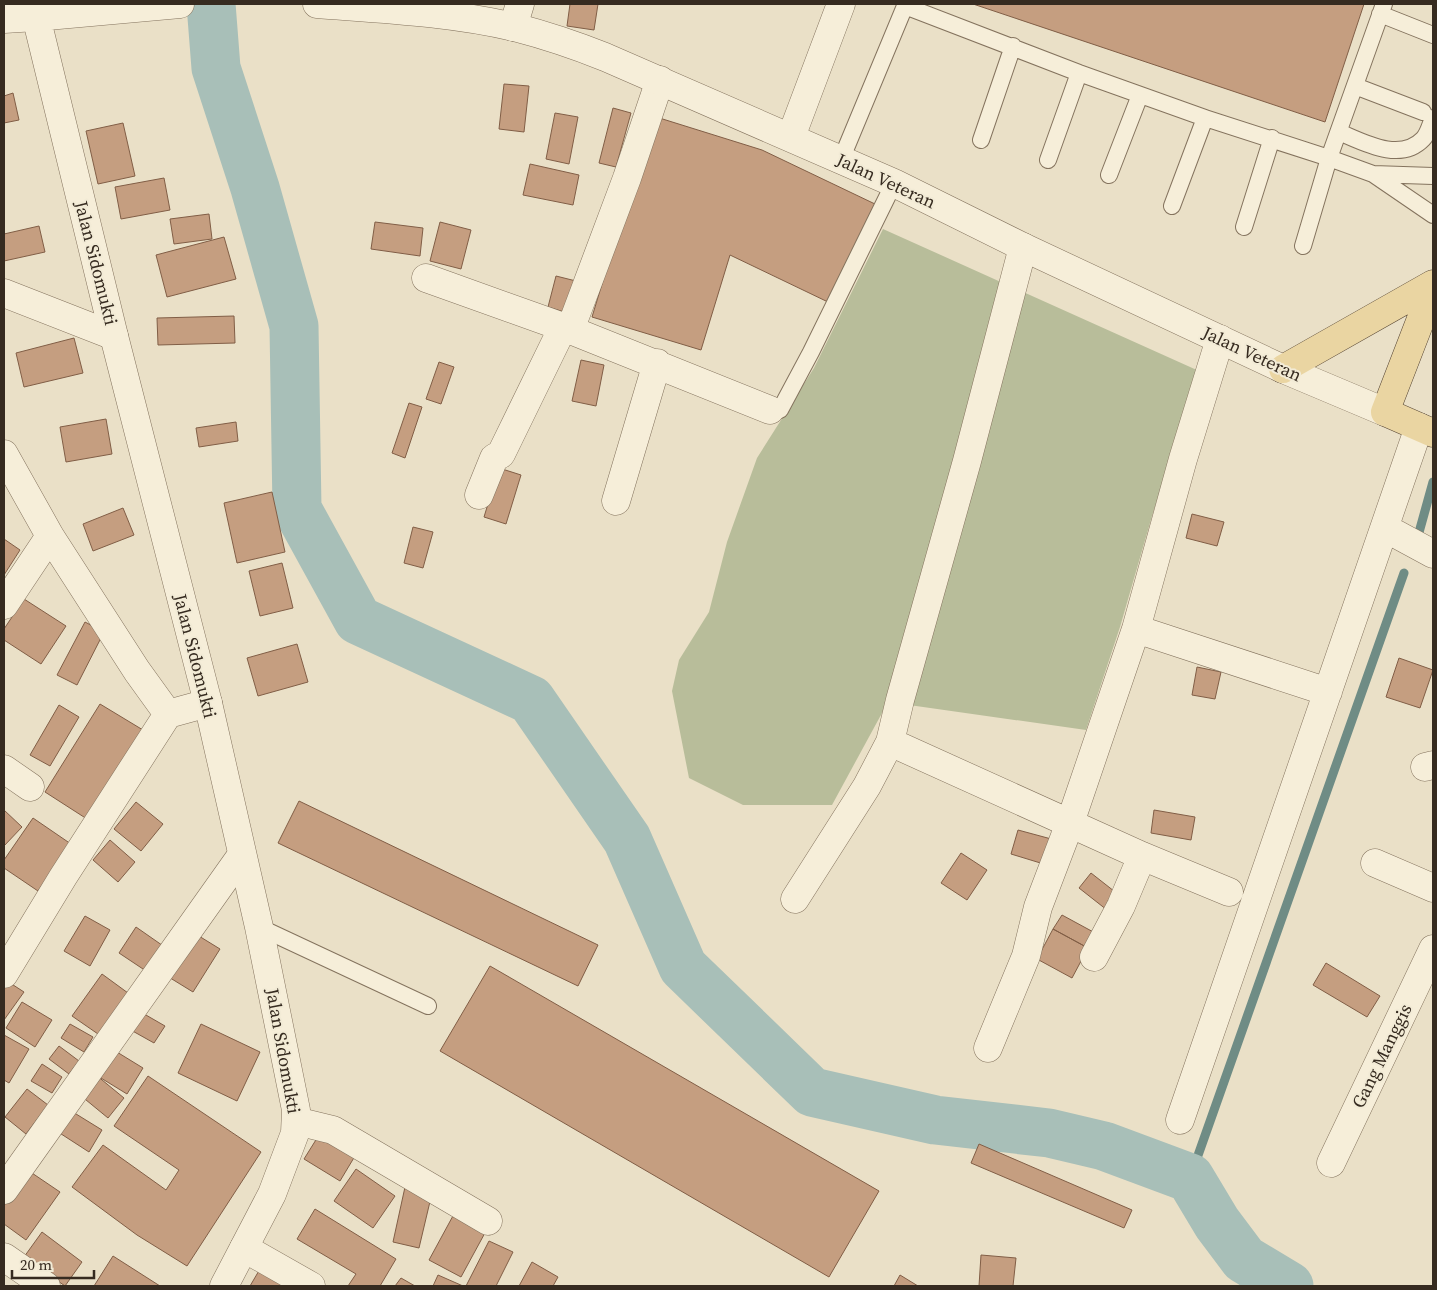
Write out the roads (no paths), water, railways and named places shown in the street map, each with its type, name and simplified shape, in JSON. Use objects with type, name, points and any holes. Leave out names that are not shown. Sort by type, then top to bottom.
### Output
[{"type":"main road","points":[[1283,369],[1433,286]]},
{"type":"main road","points":[[1385,412],[1433,286]]},
{"type":"main road","name":"Jalan Veteran","points":[[1385,412],[1426,430]]},
{"type":"street","points":[[4,18],[34,11],[121,9],[180,4]]},
{"type":"street","name":"Jalan Veteran","points":[[317,4],[386,7],[448,16],[516,15],[559,39],[605,56],[894,183],[1022,247],[1283,369],[1385,412]]},
{"type":"street","points":[[791,137],[841,4]]},
{"type":"street","name":"Jalan Sidomukti","points":[[34,11],[114,336],[208,703],[293,1087],[296,1110],[295,1133],[272,1194],[224,1286]]},
{"type":"street","points":[[479,495],[494,458],[501,454],[567,328],[627,178],[660,80]]},
{"type":"street","points":[[795,900],[867,786],[890,742],[967,461],[1022,247]]},
{"type":"street","points":[[426,278],[567,328],[770,410]]},
{"type":"street","points":[[4,294],[114,336]]},
{"type":"street","points":[[988,1048],[1026,956],[1038,907],[1070,823],[1136,629],[1183,459],[1220,339]]},
{"type":"street","points":[[616,501],[657,363]]},
{"type":"street","points":[[1180,1120],[1385,528],[1426,430]]},
{"type":"street","points":[[4,454],[50,536],[137,671],[168,714]]},
{"type":"street","points":[[1385,528],[1433,554]]},
{"type":"street","points":[[4,605],[50,536]]},
{"type":"street","points":[[1136,629],[1328,692]]},
{"type":"street","points":[[4,974],[63,877],[168,714],[208,703]]},
{"type":"street","points":[[890,742],[1142,856],[1229,892]]},
{"type":"street","points":[[4,769],[30,787]]},
{"type":"street","points":[[4,1190],[241,856]]},
{"type":"street","points":[[1094,957],[1121,906],[1142,856]]},
{"type":"street","points":[[1375,862],[1433,888]]},
{"type":"street","name":"Gang Manggis","points":[[1331,1163],[1433,949]]},
{"type":"street","points":[[296,1121],[332,1130],[488,1221]]},
{"type":"street","points":[[244,1248],[311,1286]]},
{"type":"street","points":[[7,1266],[46,1286]]},
{"type":"lane","points":[[841,160],[906,5],[1079,73],[1205,118],[1272,138],[1373,174],[1433,215]]},
{"type":"lane","points":[[1303,246],[1329,158],[1382,9],[1433,35]]},
{"type":"lane","points":[[981,140],[1013,46]]},
{"type":"lane","points":[[1048,160],[1079,73]]},
{"type":"lane","points":[[1339,132],[1376,148],[1396,149],[1414,146],[1424,138],[1428,115],[1355,86]]},
{"type":"lane","points":[[1109,176],[1140,94]]},
{"type":"lane","points":[[1172,206],[1205,118]]},
{"type":"lane","points":[[1244,228],[1272,138]]},
{"type":"lane","points":[[1373,174],[1433,176]]},
{"type":"lane","points":[[770,410],[780,410],[811,352],[894,183]]},
{"type":"lane","points":[[259,927],[428,1006]]},
{"type":"waterway","points":[[211,4],[216,68],[255,188],[294,326],[297,509],[358,620],[531,700],[627,839],[683,967],[812,1092],[935,1120],[1049,1133],[1104,1146],[1190,1178],[1217,1223],[1244,1259],[1289,1286]]},
{"type":"waterway","points":[[1418,536],[1433,482]]},
{"type":"waterway","points":[[1190,1178],[1404,573]]}]
